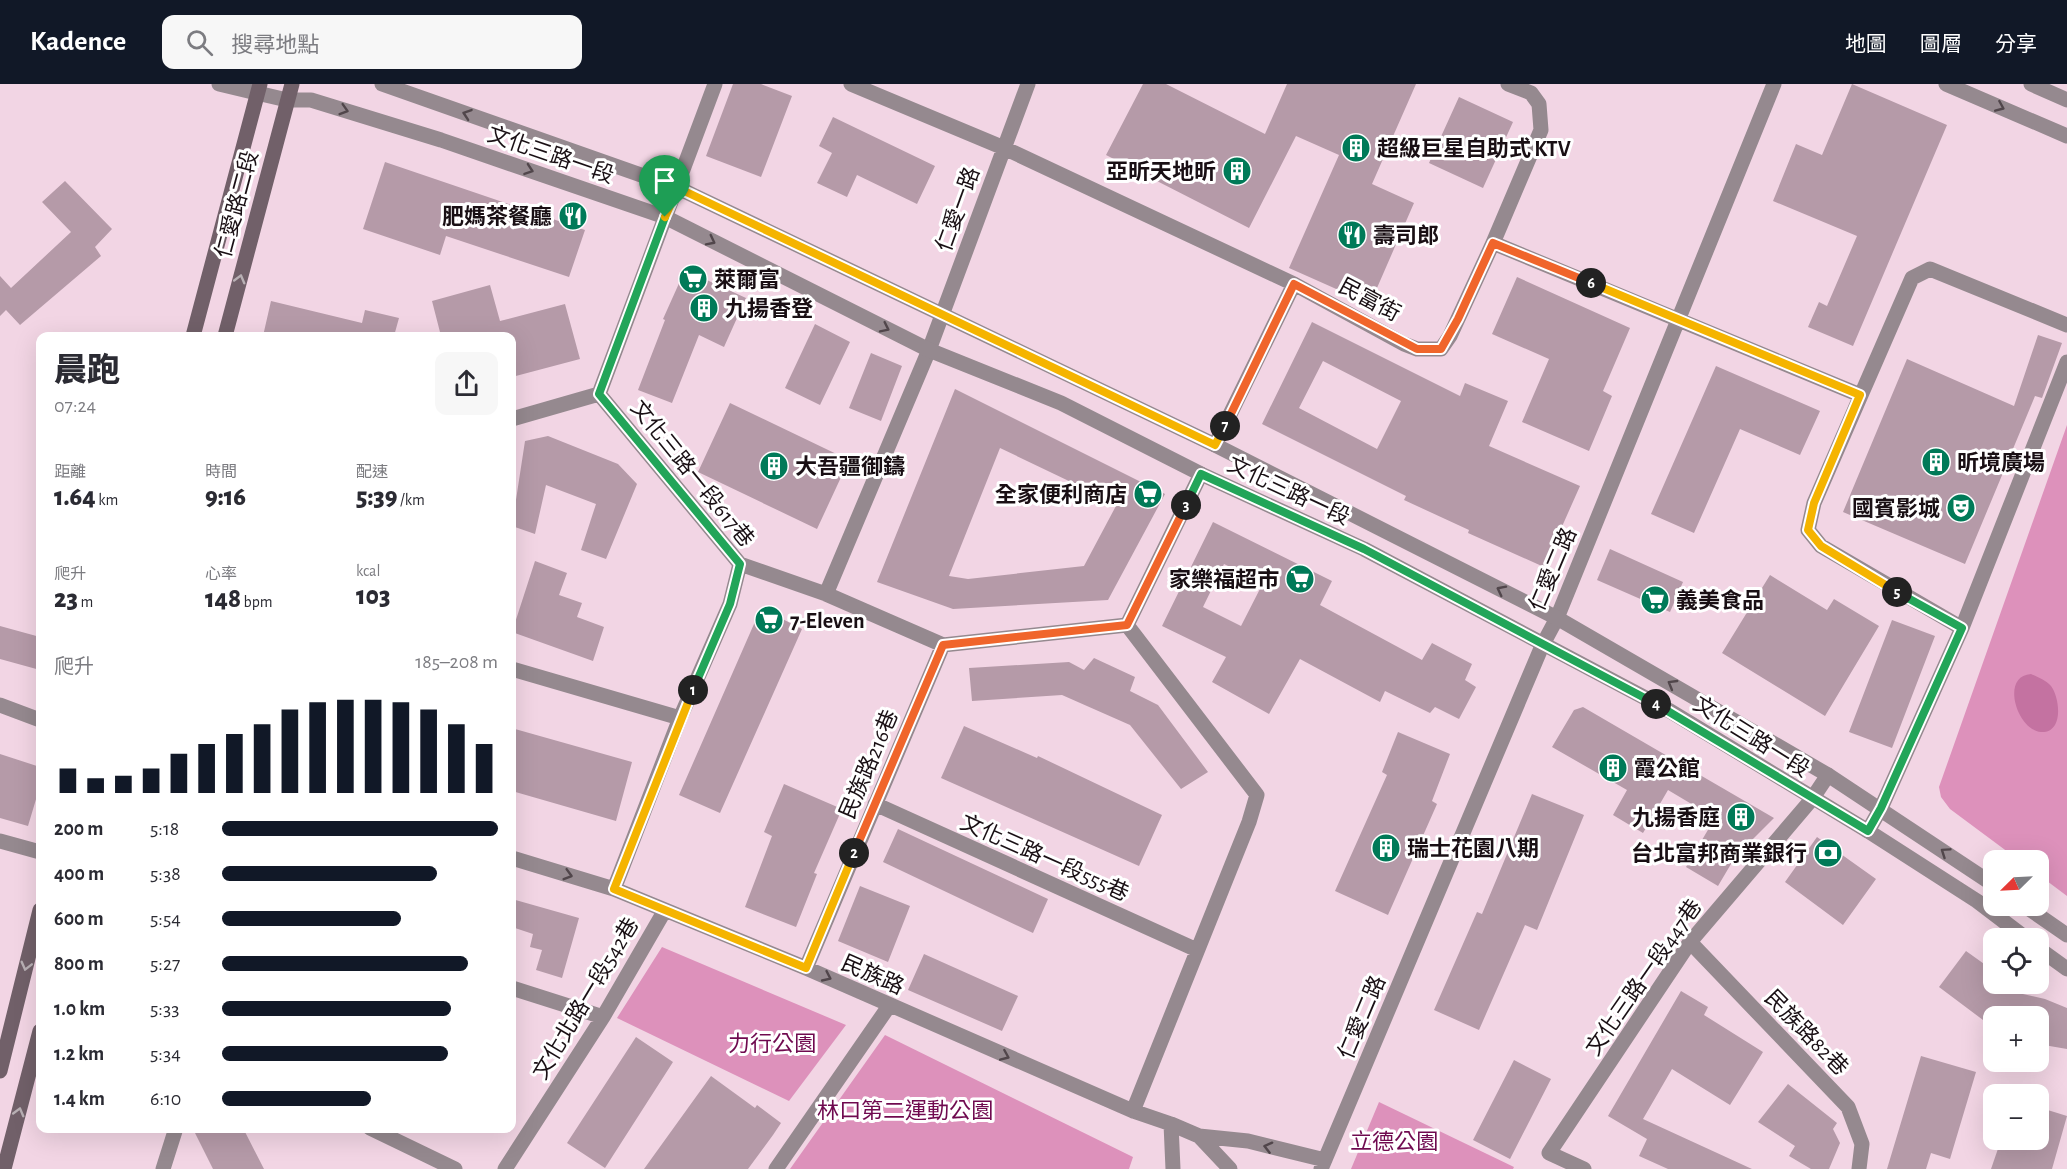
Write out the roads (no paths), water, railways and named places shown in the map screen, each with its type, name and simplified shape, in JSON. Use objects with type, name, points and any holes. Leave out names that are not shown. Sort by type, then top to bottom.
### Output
[{"type":"main road","name":"仁愛路二段","points":[[226,332],[292,84]]},
{"type":"main road","name":"仁愛路二段","points":[[194,332],[259,88]]},
{"type":"main road","points":[[0,1071],[36,925]]},
{"type":"main road","points":[[4,1169],[36,1046]]},
{"type":"street","name":"文化三路一段","points":[[219,84],[259,88],[287,100],[311,100],[441,140],[665,217],[929,350],[1061,403],[1201,474],[1364,549],[1542,646],[1670,711],[1868,831],[1977,902],[2012,928]]},
{"type":"street","name":"文化三路一段","points":[[382,84],[678,188],[1215,445],[1557,618],[1828,775],[1983,878]]},
{"type":"street","name":"文化三路一段617巷","points":[[599,394],[715,84]]},
{"type":"street","name":"民富街","points":[[851,84],[1004,148],[1294,284],[1417,349],[1441,349],[1458,319],[1541,130],[1542,119],[1539,104],[1530,93],[1508,84]]},
{"type":"street","name":"仁愛一路","points":[[826,594],[929,350],[1028,84]]},
{"type":"street","name":"仁愛二路","points":[[1323,1164],[1542,646],[1557,618],[1681,319],[1774,84]]},
{"type":"street","points":[[1946,84],[2067,136]]},
{"type":"street","points":[[2031,84],[2067,100]]},
{"type":"street","points":[[1493,243],[1860,395]]},
{"type":"street","points":[[1962,628],[1821,546],[1808,530],[1814,503],[1912,279],[1930,269],[2067,325]]},
{"type":"street","points":[[1215,445],[1294,284]]},
{"type":"street","points":[[1868,831],[1881,808],[1962,628],[2067,362]]},
{"type":"street","name":"文化三路一段617巷","points":[[516,418],[599,394]]},
{"type":"street","name":"文化三路一段617巷","points":[[599,394],[740,564],[730,604],[680,718],[614,889]]},
{"type":"street","points":[[1127,625],[1201,474]]},
{"type":"street","points":[[740,564],[826,594],[943,645],[1127,625]]},
{"type":"street","points":[[1127,625],[1257,795],[1249,822],[1133,1111]]},
{"type":"street","name":"民族路216巷","points":[[806,968],[943,645]]},
{"type":"street","points":[[516,670],[680,718]]},
{"type":"street","points":[[0,705],[36,718]]},
{"type":"street","name":"文化三路一段447巷","points":[[1584,1169],[1549,1153],[1690,942],[1812,799],[1828,775]]},
{"type":"street","name":"文化三路一段555巷","points":[[875,804],[1197,950]]},
{"type":"street","points":[[0,841],[36,851]]},
{"type":"street","name":"民族路","points":[[516,859],[614,889],[806,968],[1133,1111],[1199,1136]]},
{"type":"street","name":"文化北路一段542巷","points":[[506,1169],[603,1017],[664,910]]},
{"type":"street","points":[[2039,916],[2067,935]]},
{"type":"street","name":"民族路82巷","points":[[1690,942],[1848,1107],[1862,1144],[1858,1169]]},
{"type":"street","points":[[2049,956],[2067,969]]},
{"type":"street","points":[[516,989],[603,1017]]},
{"type":"street","points":[[776,1169],[889,1006]]},
{"type":"street","points":[[1171,1124],[1173,1169]]},
{"type":"street","points":[[163,1169],[174,1133]]},
{"type":"street","points":[[380,1133],[455,1169]]},
{"type":"street","points":[[1199,1136],[1248,1141],[1323,1164]]},
{"type":"street","points":[[1199,1136],[1230,1169]]},
{"type":"place","name":"超級巨星自助式 KTV","points":[[1356,148]]},
{"type":"place","name":"亞昕天地昕","points":[[1237,171]]},
{"type":"place","name":"肥媽茶餐廳","points":[[573,216]]},
{"type":"place","name":"壽司郎","points":[[1352,235]]},
{"type":"place","name":"萊爾富","points":[[693,279]]},
{"type":"place","name":"九揚香登","points":[[704,308]]},
{"type":"place","name":"昕境廣場","points":[[1936,462]]},
{"type":"place","name":"大吾疆御鑄","points":[[774,466]]},
{"type":"place","name":"全家便利商店","points":[[1148,494]]},
{"type":"place","name":"國賓影城","points":[[1961,508]]},
{"type":"place","name":"家樂福超市","points":[[1300,579]]},
{"type":"place","name":"義美食品","points":[[1655,600]]},
{"type":"place","name":"7-Eleven","points":[[769,620]]},
{"type":"place","name":"霞公館","points":[[1613,768]]},
{"type":"place","name":"九揚香庭","points":[[1741,817]]},
{"type":"place","name":"瑞士花園八期","points":[[1386,848]]},
{"type":"place","name":"台北富邦商業銀行","points":[[1828,853]]},
{"type":"park label","name":"力行公園","points":[[772,1043]]},
{"type":"park label","name":"林口第二運動公園","points":[[905,1110]]},
{"type":"park label","name":"立德公園","points":[[1394,1141]]}]
